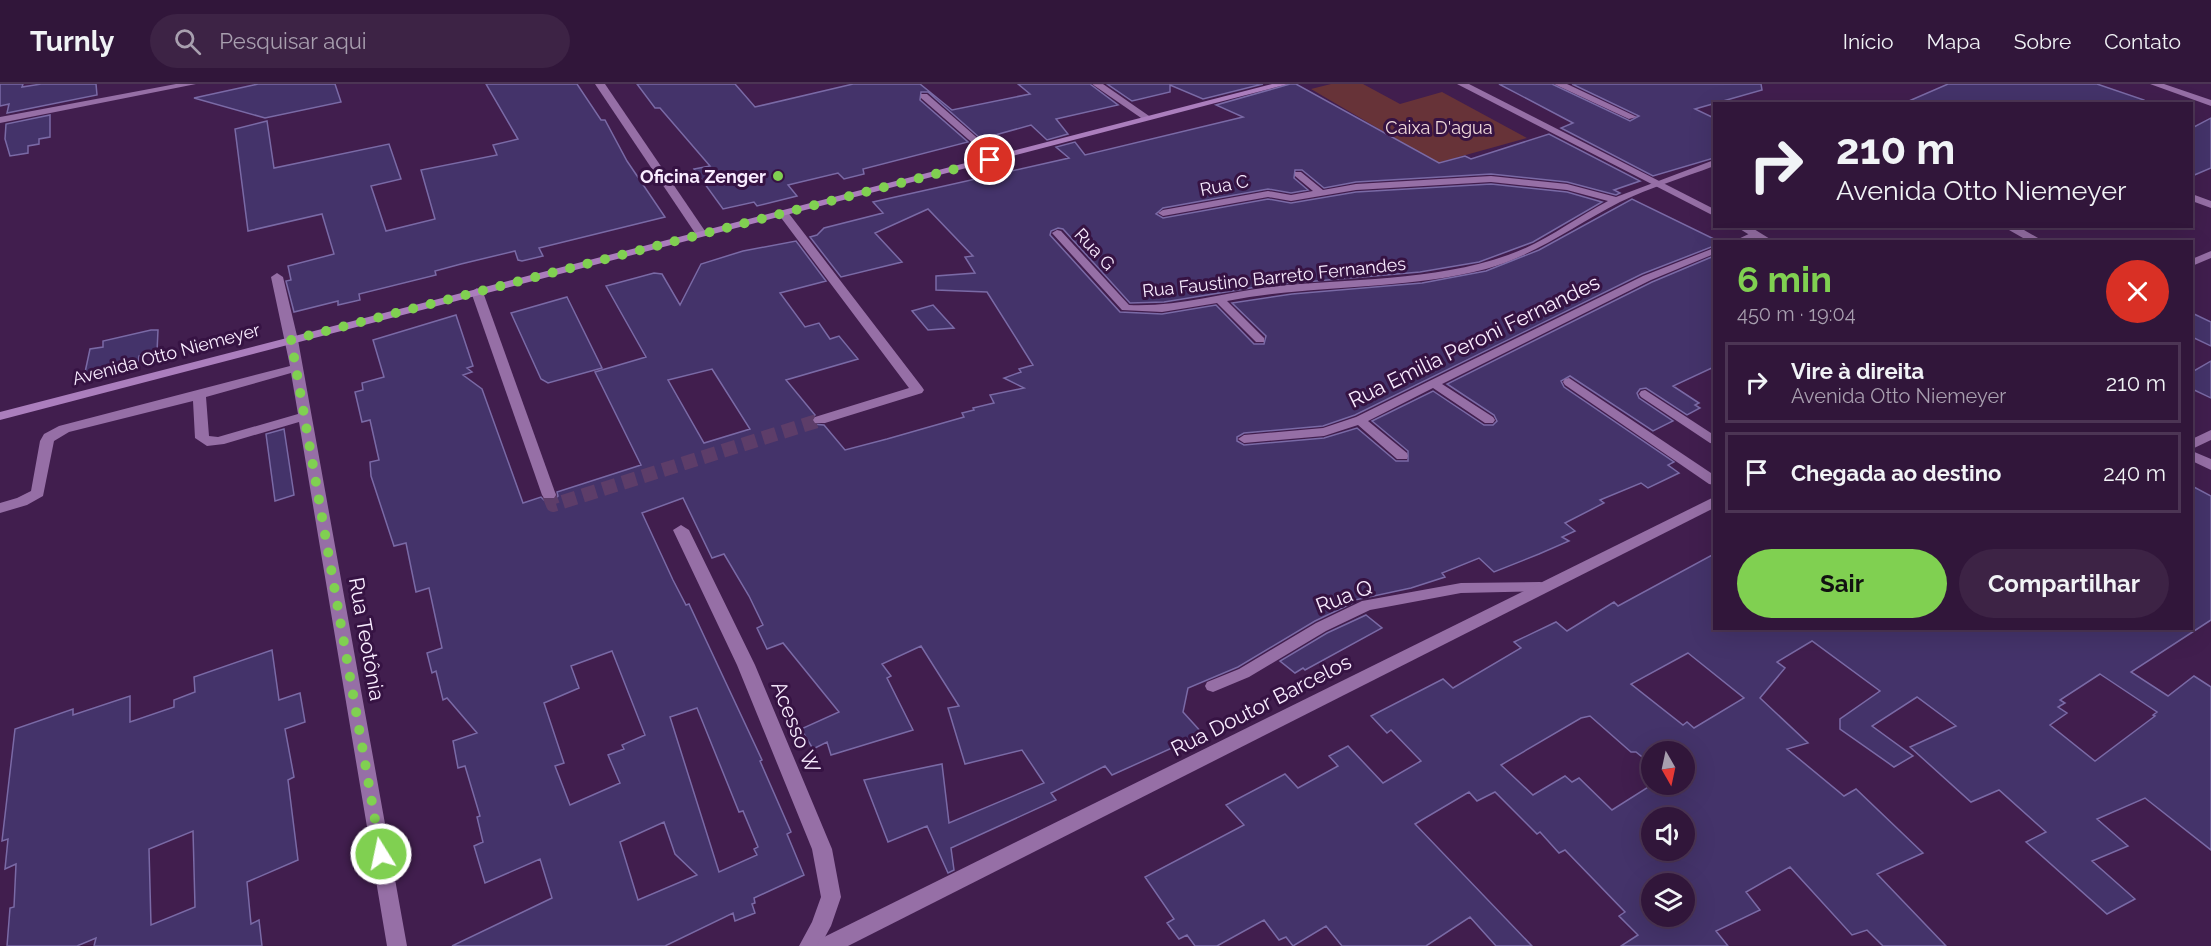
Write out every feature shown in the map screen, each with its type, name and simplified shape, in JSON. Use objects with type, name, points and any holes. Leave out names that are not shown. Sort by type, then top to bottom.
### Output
[{"type":"main road","name":"Avenida Otto Niemeyer","points":[[0,416],[1283,84]]},
{"type":"street","points":[[0,120],[106,96],[191,84]]},
{"type":"street","points":[[600,84],[701,234]]},
{"type":"street","points":[[1097,84],[1148,118]]},
{"type":"street","points":[[1462,84],[1713,212]]},
{"type":"street","points":[[1559,84],[1632,117]]},
{"type":"street","points":[[2155,84],[2211,103]]},
{"type":"street","points":[[2193,197],[2211,205]]},
{"type":"street","points":[[783,213],[917,390],[820,420]]},
{"type":"street","points":[[1744,228],[1766,240]]},
{"type":"street","points":[[2011,228],[2036,240]]},
{"type":"street","points":[[2193,263],[2211,254]]},
{"type":"street","name":"Rua Teotônia","points":[[277,277],[305,416],[397,946]]},
{"type":"street","points":[[477,292],[549,495]]},
{"type":"street","points":[[0,508],[22,502],[38,493],[47,441],[56,432],[296,368]]},
{"type":"street","points":[[199,395],[202,438],[207,442],[305,416]]},
{"type":"street","points":[[2193,444],[2211,434]]},
{"type":"street","points":[[2193,456],[2211,465]]},
{"type":"street","name":"Rua Doutor Barcelos","points":[[828,946],[1298,712],[1540,587],[1713,502]]},
{"type":"street","name":"Acesso W","points":[[681,530],[746,665],[822,849],[831,897],[821,926],[808,946]]},
{"type":"lane","points":[[924,96],[995,158]]},
{"type":"lane","name":"Rua Faustino Barreto Fernandes","points":[[1126,308],[1152,311],[1264,291],[1429,276],[1484,266],[1514,256],[1617,200],[1713,164]]},
{"type":"lane","points":[[1298,174],[1321,193]]},
{"type":"lane","name":"Rua C","points":[[1163,213],[1269,194],[1291,198],[1405,183],[1491,179],[1567,187],[1617,200]]},
{"type":"lane","name":"Rua G","points":[[1057,233],[1126,308]]},
{"type":"lane","points":[[1742,240],[1755,234]]},
{"type":"lane","name":"Rua Emilia Peroni Fernandes","points":[[1244,439],[1324,432],[1360,420],[1647,278],[1713,251]]},
{"type":"lane","points":[[1220,300],[1260,340]]},
{"type":"lane","points":[[1569,382],[1713,480]]},
{"type":"lane","points":[[1433,383],[1489,420]]},
{"type":"lane","points":[[1645,394],[1713,439]]},
{"type":"lane","points":[[1360,420],[1402,456]]},
{"type":"lane","name":"Rua Q","points":[[1213,686],[1244,673],[1321,627],[1367,605],[1461,588],[1540,587]]},
{"type":"green space","name":"Caixa D'agua","points":[[1331,84],[1363,84],[1400,104],[1442,92],[1527,138],[1437,163],[1311,89]]},
{"type":"building","points":[[0,84],[23,84],[22,87],[41,84],[96,84],[97,95],[7,113],[9,104],[0,106]]},
{"type":"building","points":[[258,84],[335,84],[341,102],[265,118],[194,98]]},
{"type":"building","points":[[486,84],[577,84],[601,120],[605,120],[627,161],[665,217],[539,248],[543,256],[522,261],[518,260],[515,251],[435,271],[436,275],[359,294],[360,300],[338,305],[338,301],[294,312],[286,281],[291,280],[288,266],[334,254],[322,214],[248,231],[235,129],[267,121],[274,168],[389,144],[401,179],[371,186],[386,231],[435,219],[421,170],[497,155],[493,145],[518,139]]},
{"type":"building","points":[[637,84],[735,84],[755,107],[853,84],[920,84],[952,110],[1030,94],[1018,84],[1090,84],[1118,105],[1056,119],[1068,134],[1047,140],[1031,125],[981,139],[928,92],[921,92],[920,100],[968,142],[863,169],[864,174],[844,179],[838,173],[788,185],[797,196],[757,206],[754,202],[723,209],[694,169],[710,166],[660,108],[655,108]]},
{"type":"building","points":[[1107,84],[1263,84],[1203,99],[1170,85],[1170,92],[1132,101]]},
{"type":"building","points":[[1296,84],[1439,163],[1465,156],[1471,159],[1549,134],[1640,181],[1614,190],[1620,193],[1616,195],[1567,182],[1491,174],[1356,182],[1324,188],[1302,170],[1295,170],[1294,178],[1308,190],[1291,193],[1268,189],[1163,208],[1156,214],[1163,218],[1268,199],[1291,203],[1356,192],[1491,184],[1567,192],[1602,202],[1533,242],[1479,262],[1420,272],[1269,285],[1164,302],[1130,303],[1063,229],[1058,228],[1051,231],[1050,235],[1120,312],[1162,314],[1216,305],[1254,344],[1264,344],[1266,336],[1232,303],[1292,294],[1422,283],[1486,271],[1539,250],[1632,199],[1714,240],[1713,246],[1642,274],[1355,415],[1323,426],[1244,433],[1237,437],[1237,441],[1244,445],[1324,438],[1357,428],[1396,461],[1408,461],[1408,451],[1372,421],[1433,391],[1484,425],[1493,425],[1497,421],[1494,415],[1447,384],[1652,282],[1713,256],[1713,367],[1673,386],[1699,403],[1695,405],[1700,408],[1687,415],[1646,388],[1640,389],[1637,393],[1639,398],[1673,421],[1653,431],[1570,376],[1561,381],[1564,387],[1674,462],[1668,465],[1679,473],[1648,488],[1641,483],[1600,500],[1604,503],[1565,523],[1575,531],[1562,537],[1569,541],[1494,572],[1479,558],[1442,573],[1445,577],[1411,588],[1350,601],[1353,603],[1315,621],[1238,667],[1188,688],[1183,712],[1203,734],[1112,775],[1105,766],[1051,793],[1056,800],[951,848],[954,870],[948,873],[927,826],[888,842],[864,780],[942,764],[949,823],[1044,783],[1022,750],[965,764],[948,708],[959,706],[921,646],[882,664],[891,676],[887,678],[913,730],[831,755],[827,742],[813,749],[801,729],[839,712],[783,643],[767,649],[757,628],[763,625],[749,596],[724,554],[712,558],[683,498],[642,513],[673,580],[686,605],[689,604],[762,760],[760,761],[791,832],[787,834],[804,875],[754,898],[755,903],[752,904],[755,913],[735,921],[733,913],[665,946],[452,946],[552,898],[540,859],[485,883],[474,846],[483,842],[477,817],[480,816],[465,766],[458,768],[453,741],[477,733],[447,698],[443,700],[436,671],[432,673],[427,653],[442,648],[429,588],[416,592],[406,543],[394,546],[371,476],[370,462],[379,460],[370,420],[362,422],[355,392],[363,390],[362,383],[384,377],[373,340],[456,315],[473,366],[467,368],[472,372],[463,375],[482,389],[523,503],[541,497],[544,500],[554,500],[558,496],[557,492],[641,465],[595,372],[646,357],[606,286],[654,273],[662,274],[680,305],[701,264],[743,251],[796,241],[826,281],[780,293],[805,327],[819,323],[830,339],[839,336],[858,359],[786,380],[815,415],[811,419],[813,424],[824,425],[845,450],[964,417],[962,413],[994,403],[990,395],[1024,388],[1004,378],[1021,372],[1019,369],[1033,365],[987,292],[936,290],[936,276],[975,273],[965,257],[973,256],[928,209],[875,233],[902,262],[841,277],[810,237],[817,235],[824,228],[883,213],[873,202],[1069,158],[1056,147],[1075,142],[1085,155],[1243,117],[1216,105]],"holes":[[[712,369],[750,429],[704,443],[668,380]],[[612,651],[645,735],[622,745],[624,749],[608,755],[620,783],[570,805],[555,766],[564,763],[544,703],[579,688],[571,666]],[[697,708],[739,812],[743,811],[758,847],[754,849],[757,855],[719,872],[670,717]],[[664,822],[675,854],[697,875],[638,900],[620,842]]]},
{"type":"building","points":[[1499,84],[1552,84],[1630,121],[1639,116],[1572,84],[1761,84],[1762,90],[1713,102],[1695,109],[1713,118],[1713,158],[1653,176],[1561,128],[1573,123]]},
{"type":"building","points":[[1948,84],[2097,84],[2144,100],[2144,102],[1907,102]]},
{"type":"building","points":[[50,115],[50,137],[39,139],[39,144],[28,146],[28,153],[10,156],[5,139],[6,124]]},
{"type":"building","points":[[2211,118],[2211,168],[2193,176],[2193,127]]},
{"type":"building","points":[[567,297],[602,368],[548,383],[541,379],[511,313]]},
{"type":"building","points":[[933,305],[954,328],[928,330],[912,311]]},
{"type":"building","points":[[2193,313],[2211,322],[2211,346],[2193,337]]},
{"type":"building","points":[[158,330],[157,352],[139,356],[138,364],[84,377],[90,349],[103,347],[103,341]]},
{"type":"building","points":[[2211,361],[2211,398],[2193,389],[2193,371]]},
{"type":"building","points":[[284,429],[294,495],[275,501],[266,434]]},
{"type":"building","points":[[2193,487],[2211,496],[2211,620],[2131,672],[2168,696],[2194,676],[2211,687],[2211,850],[2145,798],[2097,819],[2128,846],[2092,861],[2135,899],[2107,914],[2026,842],[2046,832],[1999,790],[1971,802],[1910,747],[1956,726],[1917,697],[1872,726],[1913,756],[1894,767],[1840,729],[1840,719],[1880,691],[1812,641],[1777,662],[1785,668],[1760,698],[1808,743],[1787,749],[1844,796],[1856,789],[1923,853],[1877,874],[1946,946],[1883,946],[1867,930],[1852,935],[1790,867],[1746,892],[1760,910],[1716,931],[1728,946],[1621,946],[1638,935],[1619,916],[1625,912],[1565,850],[1559,853],[1540,832],[1537,834],[1495,792],[1477,801],[1469,792],[1415,824],[1532,946],[1496,946],[1470,917],[1426,946],[1342,946],[1326,926],[1293,946],[1286,937],[1279,940],[1264,920],[1217,946],[1195,946],[1187,935],[1179,939],[1167,923],[1174,919],[1145,877],[1244,825],[1226,805],[1285,774],[1298,788],[1338,766],[1329,756],[1348,746],[1383,783],[1421,761],[1391,730],[1387,733],[1371,716],[1443,679],[1453,688],[1521,648],[1514,642],[1556,622],[1567,631],[1614,602],[1618,606],[1713,555],[1713,630],[2193,630]],"holes":[[[1688,653],[1744,698],[1694,728],[1687,722],[1683,725],[1631,684]],[[2100,674],[2157,712],[2153,715],[2155,716],[2095,761],[2050,725],[2067,713],[2058,707],[2065,703],[2060,700]],[[1590,716],[1631,752],[1636,752],[1641,756],[1641,741],[1695,741],[1695,795],[1641,795],[1641,792],[1612,810],[1579,778],[1572,782],[1565,776],[1533,795],[1501,765],[1581,718]]]},
{"type":"building","points":[[1366,615],[1382,628],[1305,670],[1303,668],[1295,673],[1280,661],[1327,633]]},
{"type":"building","points":[[272,650],[279,700],[300,693],[305,722],[285,729],[294,777],[288,780],[298,860],[247,882],[251,924],[259,920],[262,946],[94,946],[96,938],[77,946],[7,946],[10,908],[14,907],[16,864],[5,869],[8,839],[2,841],[15,729],[73,709],[73,715],[130,696],[130,722],[174,707],[174,700],[195,692],[194,677]],"holes":[[[193,831],[195,907],[151,925],[149,849]]]},
{"type":"tunnel","points":[[549,495],[553,505],[820,420]]},
{"type":"place","name":"Oficina Zenger","points":[[778,176]]},
{"type":"route","points":[[381,854],[291,340],[990,160]]}]
